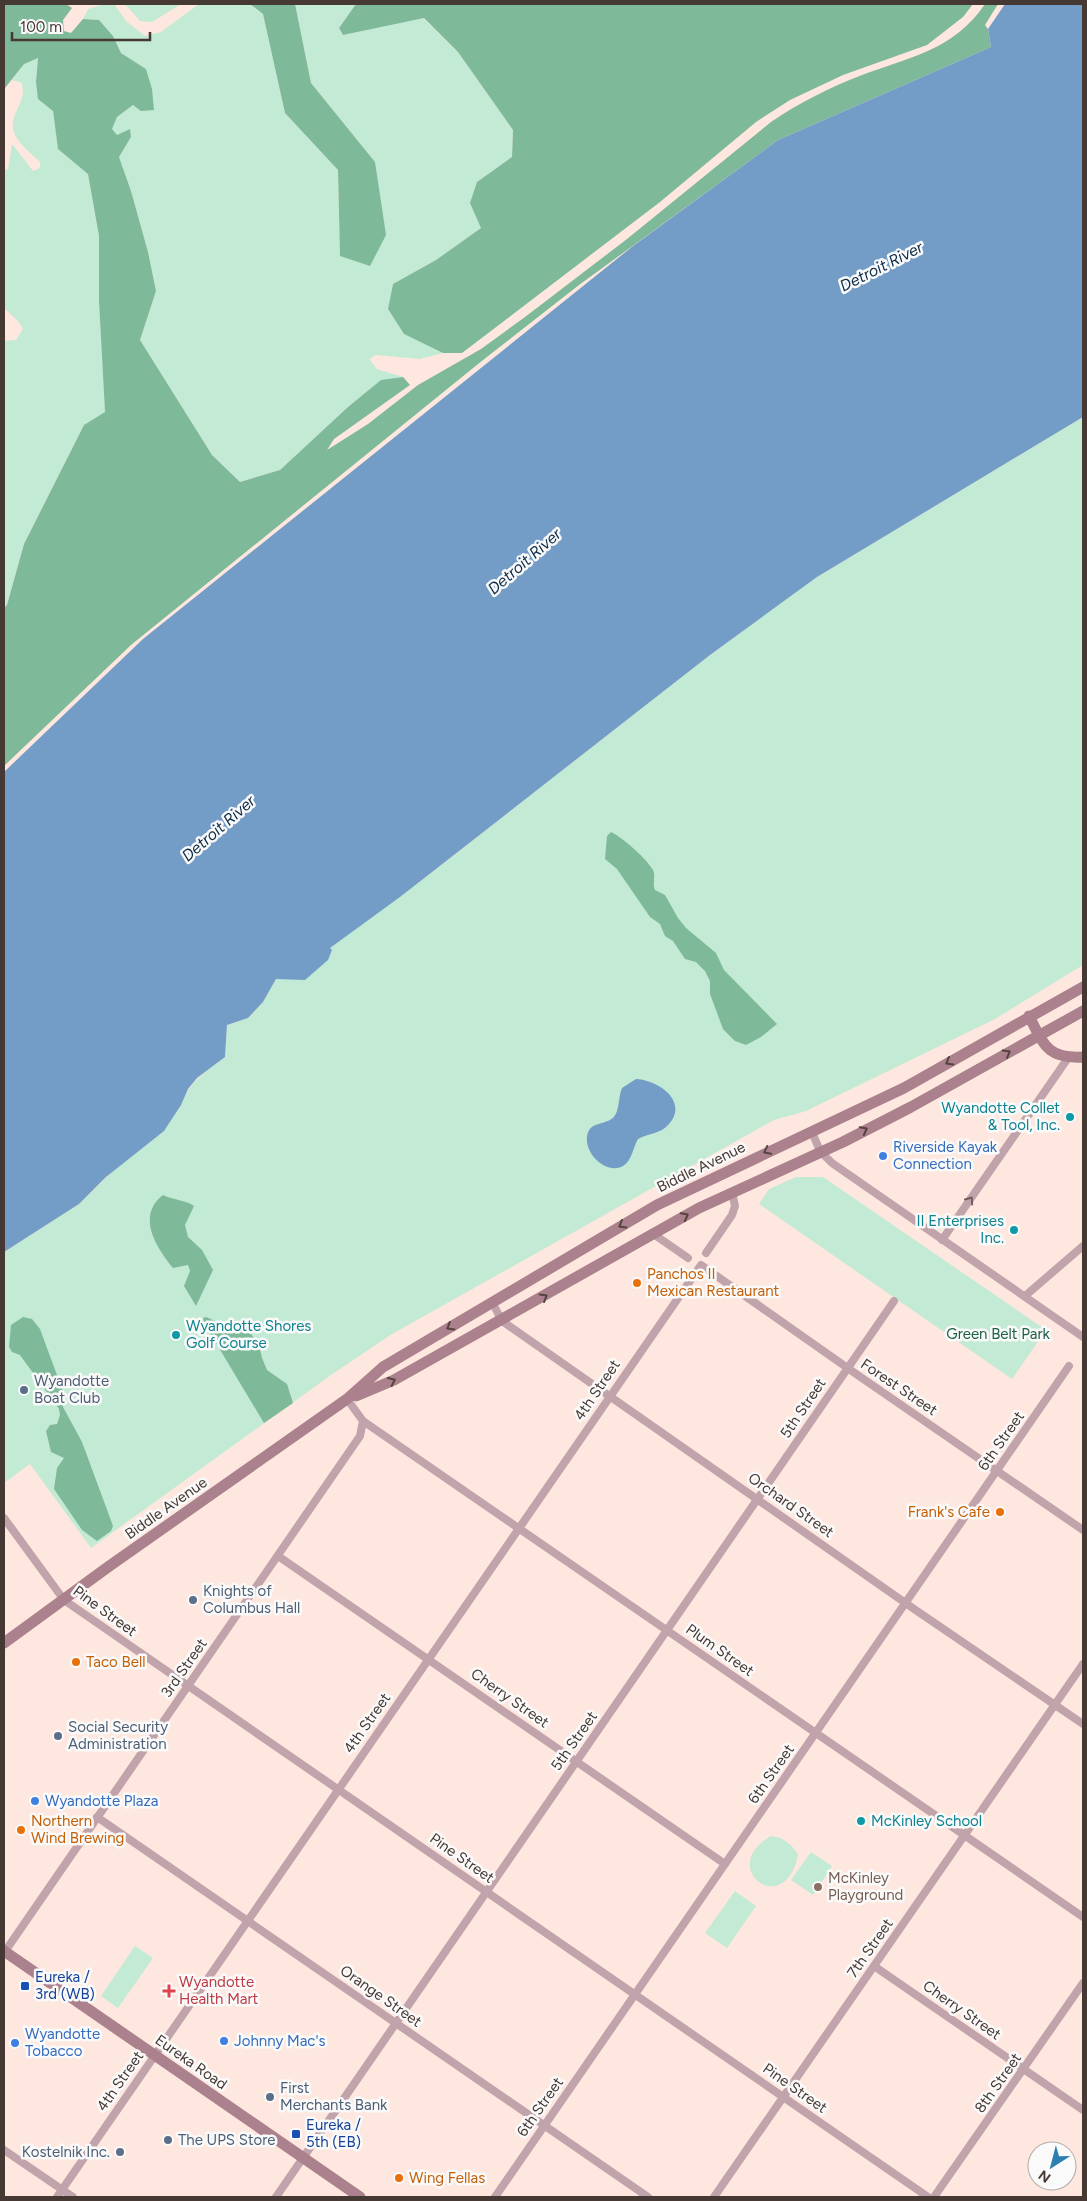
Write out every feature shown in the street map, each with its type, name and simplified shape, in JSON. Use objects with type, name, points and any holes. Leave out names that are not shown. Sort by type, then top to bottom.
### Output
[{"type":"main road","name":"Biddle Avenue","points":[[4,1644],[347,1399],[384,1367],[656,1205],[904,1088],[1083,986]]},
{"type":"main road","name":"Biddle Avenue","points":[[347,1399],[394,1380],[502,1321],[652,1233],[732,1192],[843,1142],[911,1107],[1083,1011]]},
{"type":"main road","points":[[1029,1016],[1046,1046],[1056,1055],[1068,1058],[1083,1058]]},
{"type":"main road","name":"Eureka Road","points":[[4,1952],[360,2197]]},
{"type":"street","points":[[942,1240],[1068,1058]]},
{"type":"street","points":[[812,1132],[820,1151],[832,1163],[1083,1336]]},
{"type":"street","points":[[706,1253],[732,1215],[735,1206],[732,1192]]},
{"type":"street","points":[[652,1233],[688,1258]]},
{"type":"street","points":[[1025,1296],[1083,1246]]},
{"type":"street","name":"Forest Street","points":[[701,1265],[1083,1530]]},
{"type":"street","name":"4th Street","points":[[57,2197],[701,1265]]},
{"type":"street","name":"5th Street","points":[[276,2197],[894,1301]]},
{"type":"street","name":"Orchard Street","points":[[492,1302],[502,1321],[905,1603],[1083,1724]]},
{"type":"street","name":"6th Street","points":[[495,2197],[1069,1366]]},
{"type":"street","name":"Plum Street","points":[[347,1399],[363,1421],[1083,1917]]},
{"type":"street","name":"3rd Street","points":[[4,1952],[360,1436],[363,1421]]},
{"type":"street","name":"Pine Street","points":[[4,1518],[64,1600],[928,2197]]},
{"type":"street","name":"Cherry Street","points":[[278,1556],[429,1658],[725,1864]]},
{"type":"street","name":"7th Street","points":[[714,2197],[1083,1664]]},
{"type":"street","name":"Orange Street","points":[[97,1817],[648,2197]]},
{"type":"street","name":"Cherry Street","points":[[874,1966],[1083,2110]]},
{"type":"street","name":"8th Street","points":[[934,2197],[1083,1983]]},
{"type":"street","points":[[4,2150],[73,2197]]},
{"type":"green space","points":[[4,4],[66,4],[72,8],[63,20],[64,31],[71,33],[83,19],[99,20],[113,36],[121,53],[146,69],[152,89],[154,110],[141,111],[133,105],[117,117],[112,129],[117,135],[130,129],[131,137],[119,157],[131,191],[148,252],[156,291],[140,340],[212,455],[240,482],[280,470],[348,407],[381,380],[403,377],[410,385],[334,439],[327,450],[368,424],[418,385],[481,349],[627,239],[782,115],[838,85],[930,50],[959,32],[973,20],[985,4],[998,4],[985,25],[988,29],[991,47],[778,140],[579,285],[483,360],[131,645],[4,766],[4,608],[7,605],[24,544],[84,425],[105,412],[99,301],[99,236],[88,174],[58,149],[53,111],[38,99],[36,82],[38,58],[24,64],[5,88],[4,86]]},
{"type":"green space","points":[[105,4],[114,4],[126,21],[145,36],[161,32],[199,4],[250,4],[263,14],[285,113],[338,170],[340,256],[375,162],[311,83],[295,4],[356,4],[339,28],[343,35],[423,18],[458,52],[513,130],[512,157],[477,182],[481,228],[436,260],[393,284],[388,309],[404,334],[443,353],[420,359],[376,355],[369,359],[377,369],[403,377],[381,381],[348,407],[280,470],[240,482],[212,455],[140,340],[156,291],[148,252],[131,191],[119,157],[131,137],[130,129],[117,136],[111,129],[117,117],[133,105],[146,69],[121,53],[113,36],[99,20],[83,19],[88,9]]},
{"type":"green space","points":[[125,4],[181,4],[152,22],[140,21]]},
{"type":"green space","points":[[250,4],[295,4],[311,83],[375,162],[386,235],[370,266],[340,256],[338,170],[285,113],[263,14]]},
{"type":"green space","points":[[356,4],[973,4],[963,17],[927,45],[843,75],[790,100],[756,122],[660,202],[462,353],[443,353],[404,334],[388,309],[393,284],[436,260],[481,228],[470,203],[477,182],[512,157],[513,130],[458,52],[424,18],[343,35],[339,28]]},
{"type":"green space","points":[[38,58],[36,82],[53,111],[58,149],[88,173],[99,236],[99,301],[105,412],[84,425],[24,544],[7,605],[4,608],[4,341],[16,340],[23,329],[18,321],[4,308],[4,171],[8,169],[12,144],[33,171],[40,168],[40,162],[22,145],[14,133],[14,119],[23,91],[22,83],[12,80],[24,63]]},
{"type":"green space","name":"Wyandotte Shores Golf Course","points":[[1083,417],[1083,965],[995,1019],[806,1111],[774,1120],[392,1334],[331,1375],[91,1548],[30,1464],[4,1483],[4,1252],[79,1204],[181,1105],[194,1083],[225,1057],[227,1025],[248,1018],[263,1002],[276,979],[329,948],[400,897],[710,655],[817,577]]},
{"type":"green space","points":[[611,832],[628,843],[650,865],[654,872],[655,890],[665,895],[686,928],[716,953],[724,970],[777,1024],[761,1037],[746,1045],[735,1041],[723,1029],[710,994],[710,981],[705,971],[696,962],[685,959],[673,941],[665,936],[660,924],[650,917],[617,869],[605,859],[607,836]]},
{"type":"green space","name":"Green Belt Park","points":[[796,1177],[823,1177],[1046,1330],[1012,1379],[759,1204],[769,1189]]},
{"type":"green space","points":[[163,1195],[194,1206],[185,1225],[188,1237],[202,1250],[213,1270],[196,1306],[184,1286],[190,1271],[188,1265],[173,1268],[160,1251],[152,1232],[151,1212],[155,1203]]},
{"type":"green space","points":[[23,1317],[32,1319],[40,1329],[64,1394],[63,1407],[82,1442],[113,1526],[111,1531],[97,1541],[82,1530],[54,1489],[57,1468],[64,1458],[51,1452],[46,1431],[50,1425],[57,1424],[60,1415],[59,1409],[20,1355],[12,1352],[9,1347],[11,1325]]},
{"type":"green space","points":[[206,1317],[238,1331],[251,1334],[259,1345],[267,1370],[287,1384],[293,1403],[264,1423],[204,1323],[203,1318]]},
{"type":"green space","points":[[771,1836],[786,1842],[798,1854],[791,1874],[781,1884],[769,1886],[759,1882],[752,1873],[750,1862],[756,1849]]},
{"type":"green space","points":[[811,1852],[832,1866],[813,1895],[791,1880]]},
{"type":"green space","points":[[735,1891],[756,1906],[727,1948],[705,1933]]},
{"type":"green space","points":[[135,1946],[153,1958],[118,2008],[101,1996]]},
{"type":"water","name":"Detroit River","points":[[1005,4],[1083,4],[1083,417],[817,577],[710,655],[400,897],[330,948],[332,950],[328,960],[305,980],[276,979],[263,1002],[248,1018],[227,1025],[225,1057],[197,1078],[188,1089],[181,1105],[164,1131],[106,1177],[79,1204],[4,1252],[4,772],[143,639],[633,246],[778,140],[991,47],[988,29]]},
{"type":"water","points":[[636,1079],[653,1083],[668,1093],[675,1107],[674,1116],[669,1124],[659,1132],[638,1139],[626,1164],[617,1168],[610,1168],[598,1162],[593,1156],[587,1144],[588,1132],[593,1126],[613,1118],[617,1112],[622,1088]]},
{"type":"place","name":"Wyandotte Collet & Tool, Inc.","points":[[1070,1117]]},
{"type":"place","name":"Riverside Kayak Connection","points":[[883,1156]]},
{"type":"place","name":"II Enterprises Inc.","points":[[1014,1230]]},
{"type":"place","name":"Panchos II Mexican Restaurant","points":[[637,1283]]},
{"type":"place","name":"Wyandotte Shores Golf Course","points":[[176,1335]]},
{"type":"place","name":"Wyandotte Boat Club","points":[[24,1390]]},
{"type":"place","name":"Frank's Cafe","points":[[1000,1512]]},
{"type":"place","name":"Knights of Columbus Hall","points":[[193,1600]]},
{"type":"place","name":"Taco Bell","points":[[76,1662]]},
{"type":"place","name":"Social Security Administration","points":[[58,1736]]},
{"type":"place","name":"Wyandotte Plaza","points":[[35,1801]]},
{"type":"place","name":"McKinley School","points":[[861,1821]]},
{"type":"place","name":"Northern Wind Brewing","points":[[21,1830]]},
{"type":"place","name":"McKinley Playground","points":[[818,1887]]},
{"type":"place","name":"Eureka / 3rd (WB)","points":[[25,1986]]},
{"type":"place","name":"Wyandotte Health Mart","points":[[169,1991]]},
{"type":"place","name":"Johnny Mac's","points":[[224,2041]]},
{"type":"place","name":"Wyandotte Tobacco","points":[[15,2043]]},
{"type":"place","name":"First Merchants Bank","points":[[270,2097]]},
{"type":"place","name":"Eureka / 5th (EB)","points":[[296,2134]]},
{"type":"place","name":"The UPS Store","points":[[168,2140]]},
{"type":"place","name":"Kostelnik Inc.","points":[[120,2152]]},
{"type":"place","name":"Wing Fellas","points":[[399,2178]]}]
